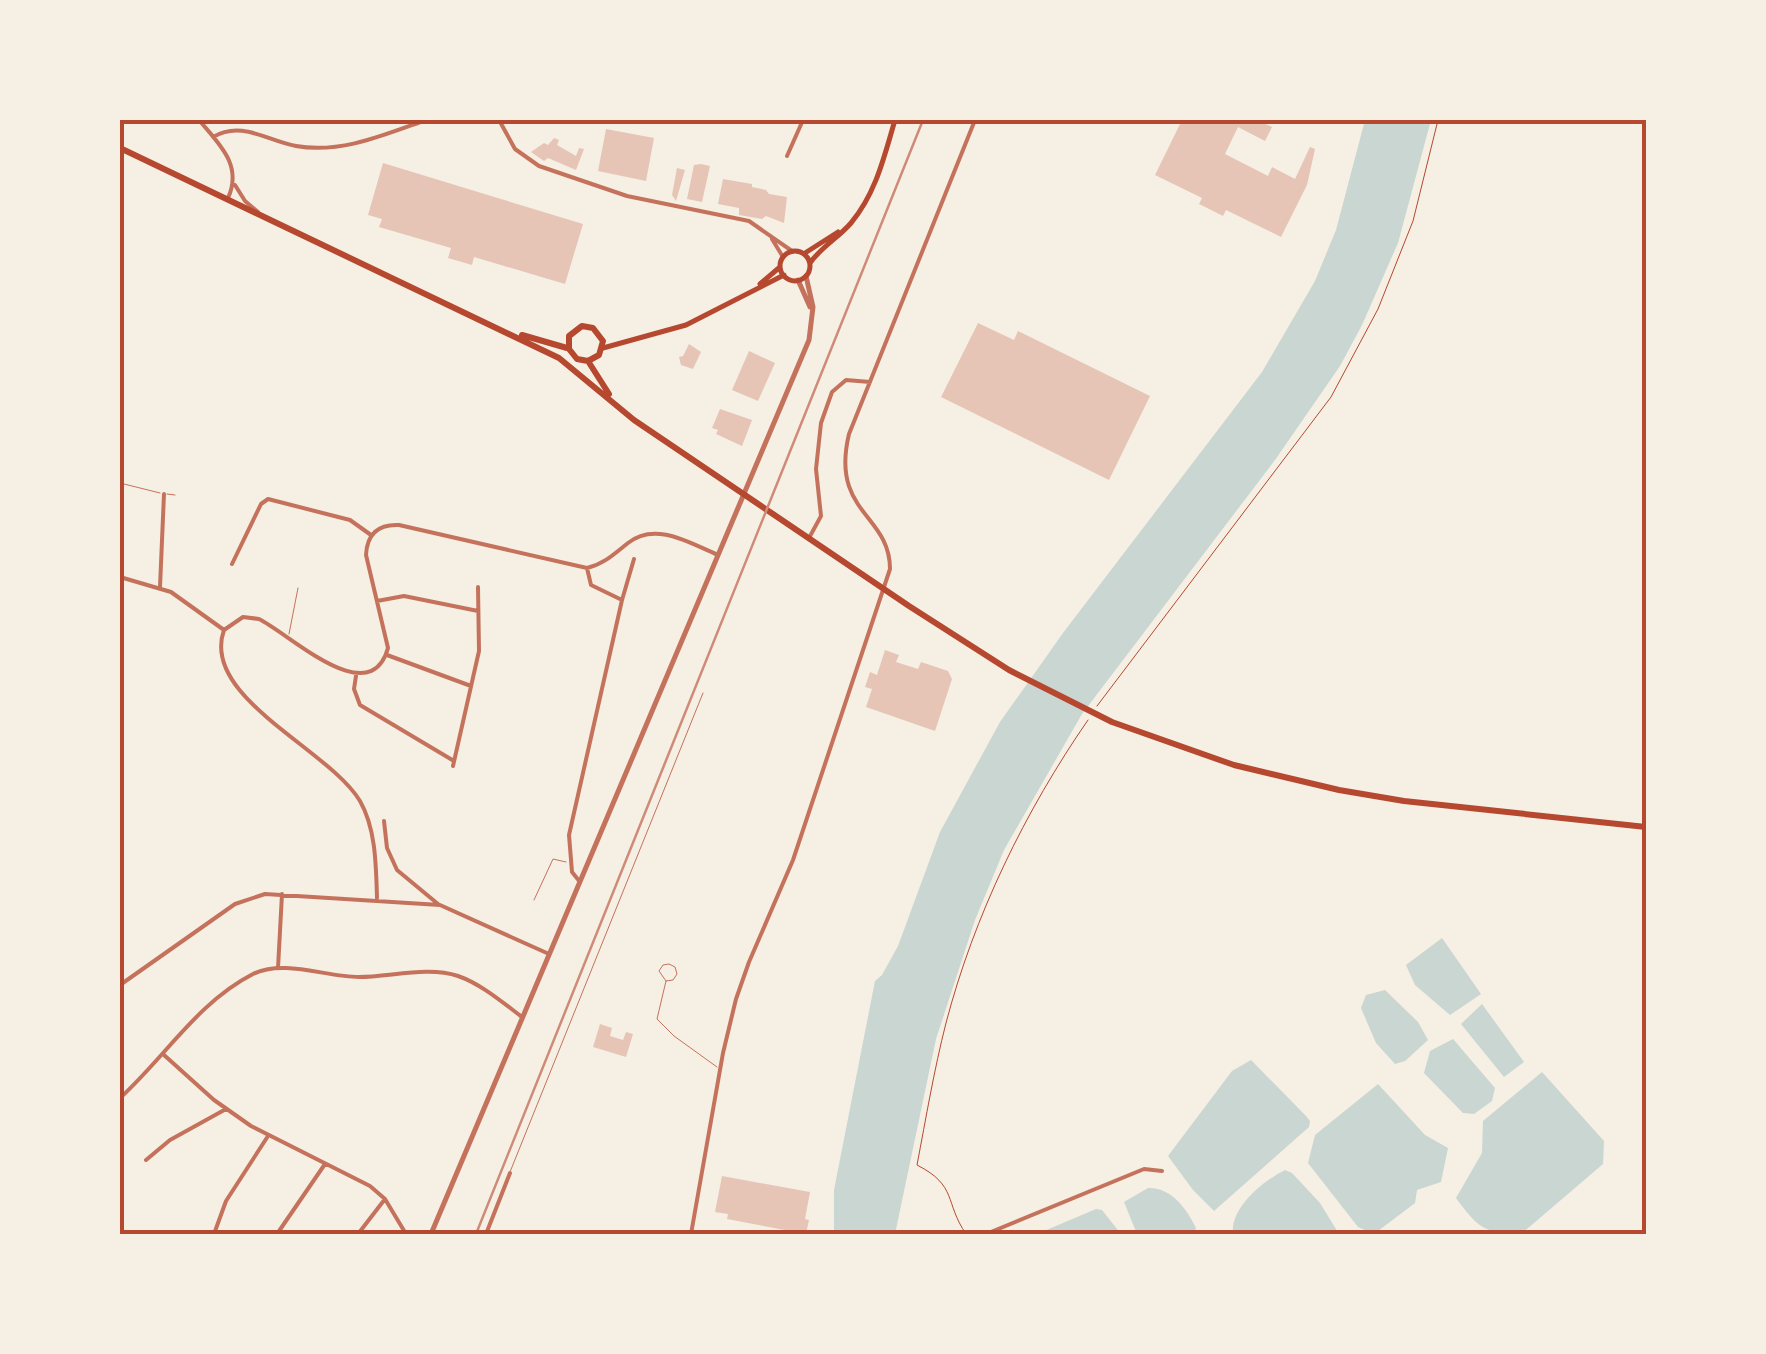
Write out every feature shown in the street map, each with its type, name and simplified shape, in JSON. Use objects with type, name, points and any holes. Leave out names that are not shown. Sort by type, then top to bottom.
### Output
[{"type":"main road","points":[[780,267],[784,275],[798,280],[806,276],[810,262],[855,217],[876,182],[895,120]]},
{"type":"main road","points":[[120,148],[506,331],[572,367],[627,414],[852,568],[1043,689],[1159,740],[1285,779],[1384,798],[1646,827]]},
{"type":"main road","points":[[804,254],[855,217]]},
{"type":"main road","points":[[746,294],[780,267],[783,256],[792,251],[804,254],[810,262]]},
{"type":"main road","points":[[506,331],[569,349],[577,359],[591,360],[603,348],[686,326],[784,275]]},
{"type":"main road","points":[[569,349],[570,336],[577,328],[588,326],[602,338],[624,341]]},
{"type":"main road","points":[[535,338],[570,336]]},
{"type":"main road","points":[[602,338],[603,348]]},
{"type":"main road","points":[[591,360],[602,382],[627,414]]},
{"type":"street","points":[[200,120],[231,162],[234,184],[245,201],[270,220]]},
{"type":"street","points":[[213,136],[244,130],[297,146],[329,147],[374,138],[426,120]]},
{"type":"street","points":[[499,120],[516,149],[539,166],[627,196],[749,221],[792,251]]},
{"type":"street","points":[[788,156],[802,120]]},
{"type":"street","points":[[692,1234],[720,1069],[743,979],[786,880],[890,569],[886,542],[858,508],[845,468],[849,434],[975,120]]},
{"type":"street","points":[[228,199],[234,184]]},
{"type":"street","points":[[770,236],[783,256]]},
{"type":"street","points":[[431,1234],[809,340],[813,307],[806,276]]},
{"type":"street","points":[[798,280],[807,296],[812,320]]},
{"type":"street","points":[[809,538],[821,516],[817,453],[828,401],[846,380],[870,382]]},
{"type":"street","points":[[160,588],[164,494]]},
{"type":"street","points":[[232,564],[261,504],[268,498],[350,520],[371,535]]},
{"type":"street","points":[[377,899],[370,824],[360,802],[331,767],[236,686],[220,652],[224,630],[236,620],[253,617],[356,676],[375,670],[387,654],[388,640],[366,555],[371,535],[386,525],[587,568],[649,532],[719,556]]},
{"type":"street","points":[[580,882],[570,861],[572,820],[634,560]]},
{"type":"street","points":[[587,568],[591,585],[622,600]]},
{"type":"street","points":[[120,578],[181,598],[224,630]]},
{"type":"street","points":[[356,676],[354,689],[360,705],[454,764],[479,652],[478,587]]},
{"type":"street","points":[[377,601],[404,596],[478,611]]},
{"type":"street","points":[[387,654],[471,686]]},
{"type":"street","points":[[384,822],[387,848],[396,870],[440,905],[549,954]]},
{"type":"street","points":[[120,984],[242,900],[259,894],[440,905]]},
{"type":"street","points":[[278,968],[282,894]]},
{"type":"street","points":[[120,1098],[164,1055],[191,1021],[224,992],[256,973],[278,968],[358,977],[447,974],[482,988],[522,1017]]},
{"type":"street","points":[[164,1055],[226,1109],[268,1136],[357,1178],[385,1199],[406,1234]]},
{"type":"street","points":[[146,1160],[170,1140],[226,1109]]},
{"type":"street","points":[[214,1234],[226,1201],[268,1136]]},
{"type":"street","points":[[276,1234],[326,1162]]},
{"type":"street","points":[[986,1234],[1144,1169],[1162,1171]]},
{"type":"street","points":[[486,1234],[510,1174]]},
{"type":"street","points":[[358,1234],[385,1199]]},
{"type":"lane","points":[[120,483],[175,495]]},
{"type":"lane","points":[[288,637],[298,588]]},
{"type":"lane","points":[[510,1174],[703,693]]},
{"type":"lane","points":[[534,900],[554,859],[570,861]]},
{"type":"lane","points":[[666,981],[657,1019],[720,1069]]},
{"type":"path","points":[[1098,704],[1332,397],[1378,310],[1413,221],[1438,120]]},
{"type":"path","points":[[966,1234],[946,1187],[917,1165],[947,1021],[988,904],[1009,858],[1042,794],[1089,718]]},
{"type":"shaded area","points":[[1365,120],[1431,120],[1398,243],[1362,325],[1340,366],[1275,460],[1082,714],[1004,850],[975,920],[936,1039],[895,1234],[834,1234],[834,1190],[875,981],[898,946],[940,832],[1000,722],[1262,372],[1315,281],[1336,230]]},
{"type":"shaded area","points":[[1442,938],[1481,994],[1450,1015],[1415,985],[1406,965]]},
{"type":"shaded area","points":[[1385,990],[1418,1022],[1428,1040],[1405,1061],[1395,1064],[1376,1043],[1361,1008],[1366,995]]},
{"type":"shaded area","points":[[1482,1004],[1524,1062],[1504,1077],[1461,1024]]},
{"type":"shaded area","points":[[1453,1039],[1495,1088],[1492,1101],[1474,1114],[1463,1113],[1424,1073],[1430,1051]]},
{"type":"shaded area","points":[[1251,1060],[1306,1116],[1309,1127],[1214,1211],[1168,1156],[1232,1071]]},
{"type":"shaded area","points":[[1542,1072],[1604,1141],[1603,1164],[1521,1234],[1490,1230],[1476,1222],[1456,1198],[1482,1153],[1483,1121]]},
{"type":"shaded area","points":[[1378,1084],[1425,1135],[1448,1148],[1441,1182],[1417,1190],[1415,1203],[1374,1234],[1358,1227],[1308,1163],[1315,1135]]},
{"type":"shaded area","points":[[1285,1170],[1320,1203],[1339,1234],[1233,1234],[1242,1205],[1258,1188]]},
{"type":"shaded area","points":[[1148,1188],[1164,1191],[1177,1200],[1196,1228],[1193,1234],[1137,1234],[1124,1202]]},
{"type":"shaded area","points":[[1096,1209],[1102,1210],[1121,1234],[1037,1234]]},
{"type":"building","points":[[1182,120],[1257,120],[1272,127],[1265,141],[1238,127],[1225,154],[1268,176],[1272,167],[1295,179],[1310,147],[1315,149],[1307,185],[1281,237],[1226,210],[1223,216],[1199,204],[1202,198],[1155,175]]},
{"type":"building","points":[[606,129],[654,138],[646,181],[598,171]]},
{"type":"building","points":[[554,138],[559,140],[557,145],[576,156],[579,148],[584,149],[576,170],[548,158],[544,161],[531,152]]},
{"type":"building","points":[[383,163],[583,224],[565,284],[474,257],[472,265],[448,258],[451,248],[379,227],[382,219],[368,215]]},
{"type":"building","points":[[694,165],[710,166],[702,202],[687,199]]},
{"type":"building","points":[[677,168],[685,170],[676,201],[672,195]]},
{"type":"building","points":[[723,179],[752,184],[769,194],[787,197],[784,223],[766,216],[762,219],[739,215],[739,208],[718,204]]},
{"type":"building","points":[[978,323],[1014,340],[1018,331],[1150,396],[1109,480],[941,397]]},
{"type":"building","points":[[689,344],[701,352],[693,369],[681,365],[679,357]]},
{"type":"building","points":[[749,351],[775,363],[758,401],[732,390]]},
{"type":"building","points":[[720,409],[752,420],[742,446],[716,434],[718,430],[712,428]]},
{"type":"building","points":[[885,650],[899,655],[896,662],[918,669],[921,662],[948,671],[952,679],[935,731],[866,707],[872,689],[865,687],[870,672],[877,675]]},
{"type":"building","points":[[600,1024],[612,1028],[610,1036],[623,1040],[626,1032],[633,1034],[626,1057],[593,1047]]},
{"type":"building","points":[[722,1176],[810,1192],[806,1234],[727,1219],[728,1214],[715,1212]]},
{"type":"railway","points":[[476,1234],[923,120]]}]
